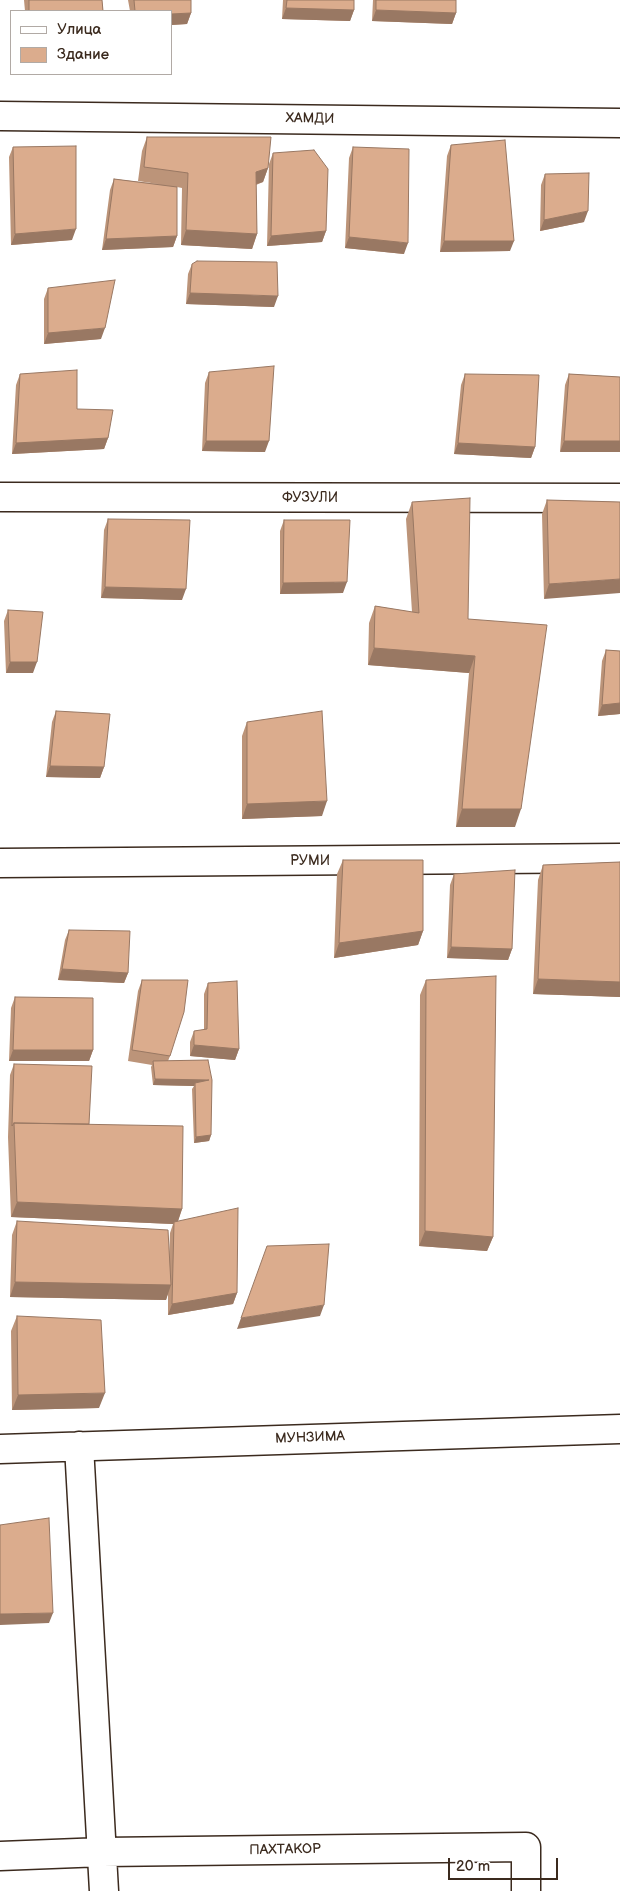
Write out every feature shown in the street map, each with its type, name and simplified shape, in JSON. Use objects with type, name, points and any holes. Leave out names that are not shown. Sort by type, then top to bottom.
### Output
[{"type":"street","name":"ХАМДИ","points":[[0,116],[620,123]]},
{"type":"street","name":"ФУЗУЛИ","points":[[0,497],[620,498]]},
{"type":"street","name":"РУМИ","points":[[0,863],[620,858]]},
{"type":"street","name":"МУНЗИМА","points":[[0,1449],[620,1429]]},
{"type":"street","points":[[79,1446],[104,1891]]},
{"type":"street","name":"ПАХТАКОР","points":[[0,1856],[103,1852],[526,1846],[526,1891]]},
{"type":"building","points":[[29,0],[102,0],[103,10],[29,10]]},
{"type":"building","points":[[134,0],[191,0],[191,13],[172,14],[172,10],[135,10]]},
{"type":"building","points":[[287,0],[354,0],[354,10],[286,8]]},
{"type":"building","points":[[376,0],[456,0],[456,13],[376,10]]},
{"type":"building","points":[[147,137],[271,137],[268,168],[256,172],[257,234],[186,230],[188,173],[144,167]]},
{"type":"building","points":[[505,140],[514,241],[444,241],[451,145]]},
{"type":"building","points":[[76,146],[76,229],[15,234],[13,147]]},
{"type":"building","points":[[353,147],[409,149],[408,243],[349,237]]},
{"type":"building","points":[[314,150],[328,169],[326,231],[271,236],[273,153]]},
{"type":"building","points":[[589,173],[588,211],[544,220],[545,174]]},
{"type":"building","points":[[114,179],[177,187],[177,236],[106,239]]},
{"type":"building","points":[[197,261],[277,262],[278,296],[190,293],[192,264]]},
{"type":"building","points":[[115,280],[105,328],[48,333],[48,288]]},
{"type":"building","points":[[274,366],[269,441],[206,441],[209,372]]},
{"type":"building","points":[[77,370],[77,409],[113,410],[108,438],[16,443],[20,374]]},
{"type":"building","points":[[465,374],[539,375],[535,447],[458,443]]},
{"type":"building","points":[[569,374],[620,377],[620,441],[564,441]]},
{"type":"building","points":[[470,498],[468,619],[547,625],[521,809],[462,809],[475,656],[374,648],[375,606],[419,613],[412,502]]},
{"type":"building","points":[[547,500],[620,502],[620,579],[549,584]]},
{"type":"building","points":[[108,519],[190,520],[186,589],[105,587]]},
{"type":"building","points":[[284,520],[350,520],[347,582],[283,583]]},
{"type":"building","points":[[8,610],[43,612],[37,662],[10,662]]},
{"type":"building","points":[[606,650],[620,651],[620,703],[602,705]]},
{"type":"building","points":[[56,711],[110,714],[104,767],[50,766]]},
{"type":"building","points":[[322,711],[327,801],[247,804],[247,722]]},
{"type":"building","points":[[343,860],[423,860],[423,931],[339,943]]},
{"type":"building","points":[[620,862],[620,982],[538,979],[543,865]]},
{"type":"building","points":[[515,870],[512,949],[451,947],[454,874]]},
{"type":"building","points":[[69,930],[130,931],[128,973],[62,969]]},
{"type":"building","points":[[496,976],[493,1237],[425,1231],[426,980]]},
{"type":"building","points":[[142,980],[188,980],[184,1012],[170,1056],[132,1050]]},
{"type":"building","points":[[237,981],[239,1049],[194,1045],[194,1031],[207,1029],[208,983]]},
{"type":"building","points":[[15,997],[93,998],[93,1050],[13,1050]]},
{"type":"building","points":[[208,1060],[212,1080],[211,1135],[196,1137],[195,1083],[209,1080],[155,1079],[153,1061]]},
{"type":"building","points":[[14,1064],[92,1066],[89,1124],[14,1123],[12,1126]]},
{"type":"building","points":[[14,1123],[183,1126],[182,1209],[17,1202]]},
{"type":"building","points":[[238,1208],[237,1293],[172,1304],[174,1222]]},
{"type":"building","points":[[17,1221],[168,1230],[171,1285],[15,1282]]},
{"type":"building","points":[[329,1244],[324,1305],[241,1318],[267,1246]]},
{"type":"building","points":[[17,1316],[101,1320],[105,1393],[18,1395]]},
{"type":"building","points":[[49,1518],[53,1613],[0,1614],[0,1525]]}]
